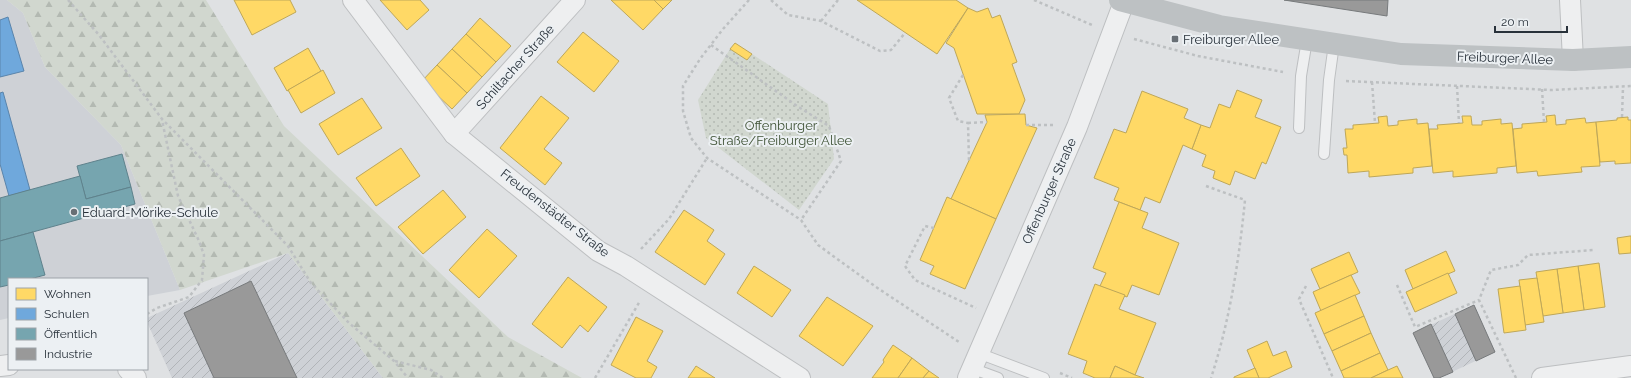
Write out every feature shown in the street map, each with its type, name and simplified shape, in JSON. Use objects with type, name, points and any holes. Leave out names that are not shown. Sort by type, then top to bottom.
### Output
[{"type":"street","name":"Freudenstädter Straße","points":[[353,0],[454,134],[598,251],[652,282],[800,378]]},
{"type":"street","name":"Schiltacher Straße","points":[[454,134],[575,0]]},
{"type":"street","points":[[1570,0],[1573,60]]},
{"type":"street","name":"Offenburger Straße","points":[[972,366],[1077,127],[1112,33],[1122,1]]},
{"type":"street","name":"Freiburger Allee","points":[[1122,1],[1219,26],[1401,54],[1573,60],[1631,57]]},
{"type":"street","points":[[1542,378],[1631,366]]},
{"type":"street","points":[[129,370],[136,378]]},
{"type":"lane","points":[[1299,128],[1302,76],[1307,40]]},
{"type":"lane","points":[[1324,154],[1329,80],[1334,44]]},
{"type":"lane","points":[[972,366],[998,378]]},
{"type":"lane","points":[[972,366],[1044,378]]},
{"type":"path","points":[[68,0],[100,35],[162,119],[288,246],[311,283],[349,323],[394,361],[408,378]]},
{"type":"path","points":[[749,0],[700,59],[683,86],[683,111],[691,138],[707,158],[801,220],[818,245],[882,292],[939,330],[972,366]]},
{"type":"path","points":[[771,0],[788,15],[821,21],[880,51],[891,50],[905,33]]},
{"type":"path","points":[[776,4],[779,0]]},
{"type":"path","points":[[821,21],[838,0]]},
{"type":"path","points":[[1034,0],[1112,33]]},
{"type":"path","points":[[711,45],[797,106],[829,126],[841,161],[801,220]]},
{"type":"path","points":[[964,75],[949,98],[958,121],[968,123],[987,122]]},
{"type":"path","points":[[1372,82],[1375,123]]},
{"type":"path","points":[[1457,86],[1459,123]]},
{"type":"path","points":[[1622,117],[1623,87]]},
{"type":"path","points":[[1542,89],[1544,122]]},
{"type":"path","points":[[148,313],[157,308],[189,297],[202,280],[204,255],[178,196],[162,119]]},
{"type":"path","points":[[968,123],[969,161]]},
{"type":"path","points":[[1026,125],[1045,125]]},
{"type":"path","points":[[626,266],[669,219],[707,158]]},
{"type":"path","points":[[1206,186],[1245,200],[1240,250],[1223,342],[1212,378]]},
{"type":"path","points":[[934,228],[925,226],[905,266],[915,280],[994,316]]},
{"type":"path","points":[[1397,285],[1415,327],[1479,300],[1491,270],[1518,265],[1528,255],[1594,250]]},
{"type":"path","points":[[595,378],[652,282]]},
{"type":"path","points":[[1306,286],[1299,299],[1332,378]]},
{"type":"path","points":[[1479,300],[1516,378]]},
{"type":"path","points":[[394,361],[431,370],[443,378]]},
{"type":"shaded area","name":"Eduard-Mörike-Schule","points":[[0,0],[7,0],[23,13],[45,67],[121,145],[180,290],[148,296],[148,278],[8,278],[8,318],[0,320]]},
{"type":"shaded area","points":[[288,253],[383,378],[172,378],[148,324],[148,318]]},
{"type":"shaded area","points":[[1474,305],[1495,352],[1439,378],[1434,378],[1413,333]]},
{"type":"green space","points":[[7,0],[206,0],[284,126],[508,337],[582,378],[383,378],[288,253],[180,290],[121,145],[45,67],[23,13]]},
{"type":"green space","name":"Offenburger Straße/Freiburger Allee","points":[[730,49],[747,60],[752,54],[828,104],[834,159],[799,210],[706,138],[698,100]]},
{"type":"building: Wohnen","points":[[234,0],[290,0],[296,12],[252,35]]},
{"type":"building: Wohnen","points":[[380,0],[420,0],[429,10],[407,30]]},
{"type":"building: Wohnen","points":[[611,0],[654,0],[663,9],[643,30]]},
{"type":"building: Wohnen","points":[[654,0],[672,0],[663,9]]},
{"type":"building: Wohnen","points":[[857,0],[956,0],[968,8],[937,54]]},
{"type":"building: Wohnen","points":[[968,8],[977,12],[988,8],[992,18],[1000,15],[1017,62],[1012,64],[1025,100],[1019,114],[977,114],[954,48],[946,43]]},
{"type":"building: Wohnen","points":[[480,18],[511,46],[496,62],[466,34]]},
{"type":"building: Wohnen","points":[[583,32],[619,61],[594,92],[557,62]]},
{"type":"building: Wohnen","points":[[466,34],[496,62],[482,77],[452,49]]},
{"type":"building: Wohnen","points":[[735,43],[752,54],[747,60],[730,49]]},
{"type":"building: Wohnen","points":[[308,48],[321,71],[287,91],[274,68]]},
{"type":"building: Wohnen","points":[[452,49],[482,77],[467,93],[437,65]]},
{"type":"building: Wohnen","points":[[437,65],[467,93],[452,109],[422,81]]},
{"type":"building: Wohnen","points":[[323,70],[335,93],[301,113],[288,90]]},
{"type":"building: Wohnen","points":[[1237,90],[1262,100],[1255,117],[1281,127],[1266,164],[1262,162],[1255,179],[1235,171],[1230,185],[1213,178],[1215,171],[1202,166],[1206,155],[1192,149],[1201,125],[1210,128],[1219,104],[1230,108]]},
{"type":"building: Wohnen","points":[[1142,91],[1188,109],[1184,118],[1201,125],[1192,149],[1183,145],[1160,203],[1145,197],[1140,210],[1114,200],[1119,188],[1094,178],[1114,129],[1126,133]]},
{"type":"building: Wohnen","points":[[541,96],[569,118],[544,149],[562,163],[545,185],[500,148]]},
{"type":"building: Wohnen","points":[[362,98],[382,128],[338,155],[319,124]]},
{"type":"building: Wohnen","points":[[1025,114],[1026,125],[1037,128],[996,219],[951,199],[987,122],[985,115]]},
{"type":"building: Wohnen","points":[[1555,115],[1556,125],[1566,124],[1566,120],[1585,118],[1586,123],[1596,122],[1600,166],[1581,167],[1582,172],[1538,176],[1537,171],[1517,173],[1513,129],[1522,128],[1522,124],[1547,122],[1546,116]]},
{"type":"building: Wohnen","points":[[1387,116],[1388,126],[1398,125],[1398,121],[1417,119],[1417,124],[1428,123],[1432,166],[1413,168],[1413,173],[1369,177],[1369,171],[1348,173],[1347,155],[1344,155],[1343,148],[1347,148],[1345,129],[1353,129],[1353,125],[1379,123],[1378,117]]},
{"type":"building: Wohnen","points":[[1462,116],[1471,116],[1472,125],[1482,125],[1482,121],[1501,119],[1501,124],[1512,123],[1516,166],[1497,168],[1497,173],[1453,177],[1453,171],[1433,173],[1429,129],[1438,129],[1437,125],[1463,123]]},
{"type":"building: Wohnen","points":[[1628,117],[1628,120],[1631,120],[1631,163],[1615,164],[1615,161],[1600,162],[1596,122],[1617,120],[1617,118]]},
{"type":"building: Wohnen","points":[[401,148],[420,176],[376,206],[356,178]]},
{"type":"building: Wohnen","points":[[443,190],[466,217],[423,254],[398,227]]},
{"type":"building: Wohnen","points":[[947,197],[996,219],[965,289],[930,274],[934,266],[920,260]]},
{"type":"building: Wohnen","points":[[1119,202],[1148,213],[1142,228],[1179,243],[1159,295],[1132,285],[1127,297],[1100,286],[1106,273],[1093,268]]},
{"type":"building: Wohnen","points":[[684,210],[714,230],[707,241],[725,254],[705,285],[655,252]]},
{"type":"building: Wohnen","points":[[487,229],[517,256],[479,298],[449,270]]},
{"type":"building: Wohnen","points":[[1631,236],[1631,253],[1619,254],[1617,238]]},
{"type":"building: Wohnen","points":[[1446,251],[1455,271],[1413,289],[1405,270]]},
{"type":"building: Wohnen","points":[[1349,252],[1358,272],[1320,289],[1311,269]]},
{"type":"building: Wohnen","points":[[1599,263],[1605,307],[1584,310],[1578,266]]},
{"type":"building: Wohnen","points":[[754,266],[791,290],[772,317],[737,293]]},
{"type":"building: Wohnen","points":[[1578,266],[1584,310],[1563,313],[1557,269]]},
{"type":"building: Wohnen","points":[[1557,269],[1563,313],[1543,316],[1536,272]]},
{"type":"building: Wohnen","points":[[1448,273],[1457,293],[1415,312],[1406,292]]},
{"type":"building: Wohnen","points":[[1351,275],[1360,293],[1321,311],[1313,292]]},
{"type":"building: Wohnen","points":[[568,277],[607,307],[588,332],[580,325],[562,348],[532,324]]},
{"type":"building: Wohnen","points":[[1537,278],[1544,322],[1525,325],[1519,280]]},
{"type":"building: Wohnen","points":[[1095,284],[1125,295],[1119,309],[1156,323],[1135,375],[1115,366],[1110,378],[1095,378],[1083,373],[1087,361],[1068,354]]},
{"type":"building: Wohnen","points":[[1520,286],[1526,330],[1504,333],[1498,289]]},
{"type":"building: Wohnen","points":[[1355,295],[1364,316],[1324,334],[1315,313]]},
{"type":"building: Wohnen","points":[[827,297],[873,326],[843,366],[799,336]]},
{"type":"building: Wohnen","points":[[1364,316],[1371,333],[1332,351],[1324,334]]},
{"type":"building: Wohnen","points":[[636,317],[663,331],[647,361],[657,367],[651,378],[636,378],[611,365]]},
{"type":"building: Wohnen","points":[[1371,333],[1380,353],[1341,371],[1332,351]]},
{"type":"building: Wohnen","points":[[1267,341],[1273,356],[1286,351],[1292,367],[1268,378],[1259,378],[1247,350]]},
{"type":"building: Wohnen","points":[[893,345],[912,358],[898,378],[872,378],[884,362],[883,360]]},
{"type":"building: Wohnen","points":[[1380,353],[1388,370],[1371,378],[1344,378],[1341,371]]},
{"type":"building: Wohnen","points":[[912,358],[929,371],[923,378],[898,378]]},
{"type":"building: Wohnen","points":[[696,366],[715,378],[688,378]]},
{"type":"building: Wohnen","points":[[1115,366],[1135,375],[1144,378],[1110,378]]},
{"type":"building: Wohnen","points":[[1397,366],[1403,378],[1371,378],[1388,370]]},
{"type":"building: Wohnen","points":[[1255,368],[1259,378],[1234,378],[1234,377]]},
{"type":"building: Wohnen","points":[[929,371],[939,378],[923,378]]},
{"type":"building: Schulen","points":[[8,17],[24,71],[0,77],[0,20]]},
{"type":"building: Schulen","points":[[3,92],[30,190],[9,196],[0,164],[0,93]]},
{"type":"building: Öffentlich","points":[[122,154],[131,187],[86,199],[77,166]]},
{"type":"building: Öffentlich","points":[[80,176],[86,199],[131,187],[135,204],[0,241],[0,198]]},
{"type":"building: Öffentlich","points":[[33,232],[45,275],[34,278],[8,278],[8,285],[0,287],[0,241]]},
{"type":"building: Industrie","points":[[1284,0],[1388,0],[1387,16]]},
{"type":"building: Industrie","points":[[251,281],[297,378],[214,378],[184,313]]},
{"type":"building: Industrie","points":[[1474,305],[1495,352],[1476,361],[1455,314]]},
{"type":"building: Industrie","points":[[1431,324],[1453,372],[1439,378],[1434,378],[1413,333]]},
{"type":"place","name":"Freiburger Allee","points":[[1175,39]]},
{"type":"place","name":"Eduard-Mörike-Schule","points":[[74,212]]}]
